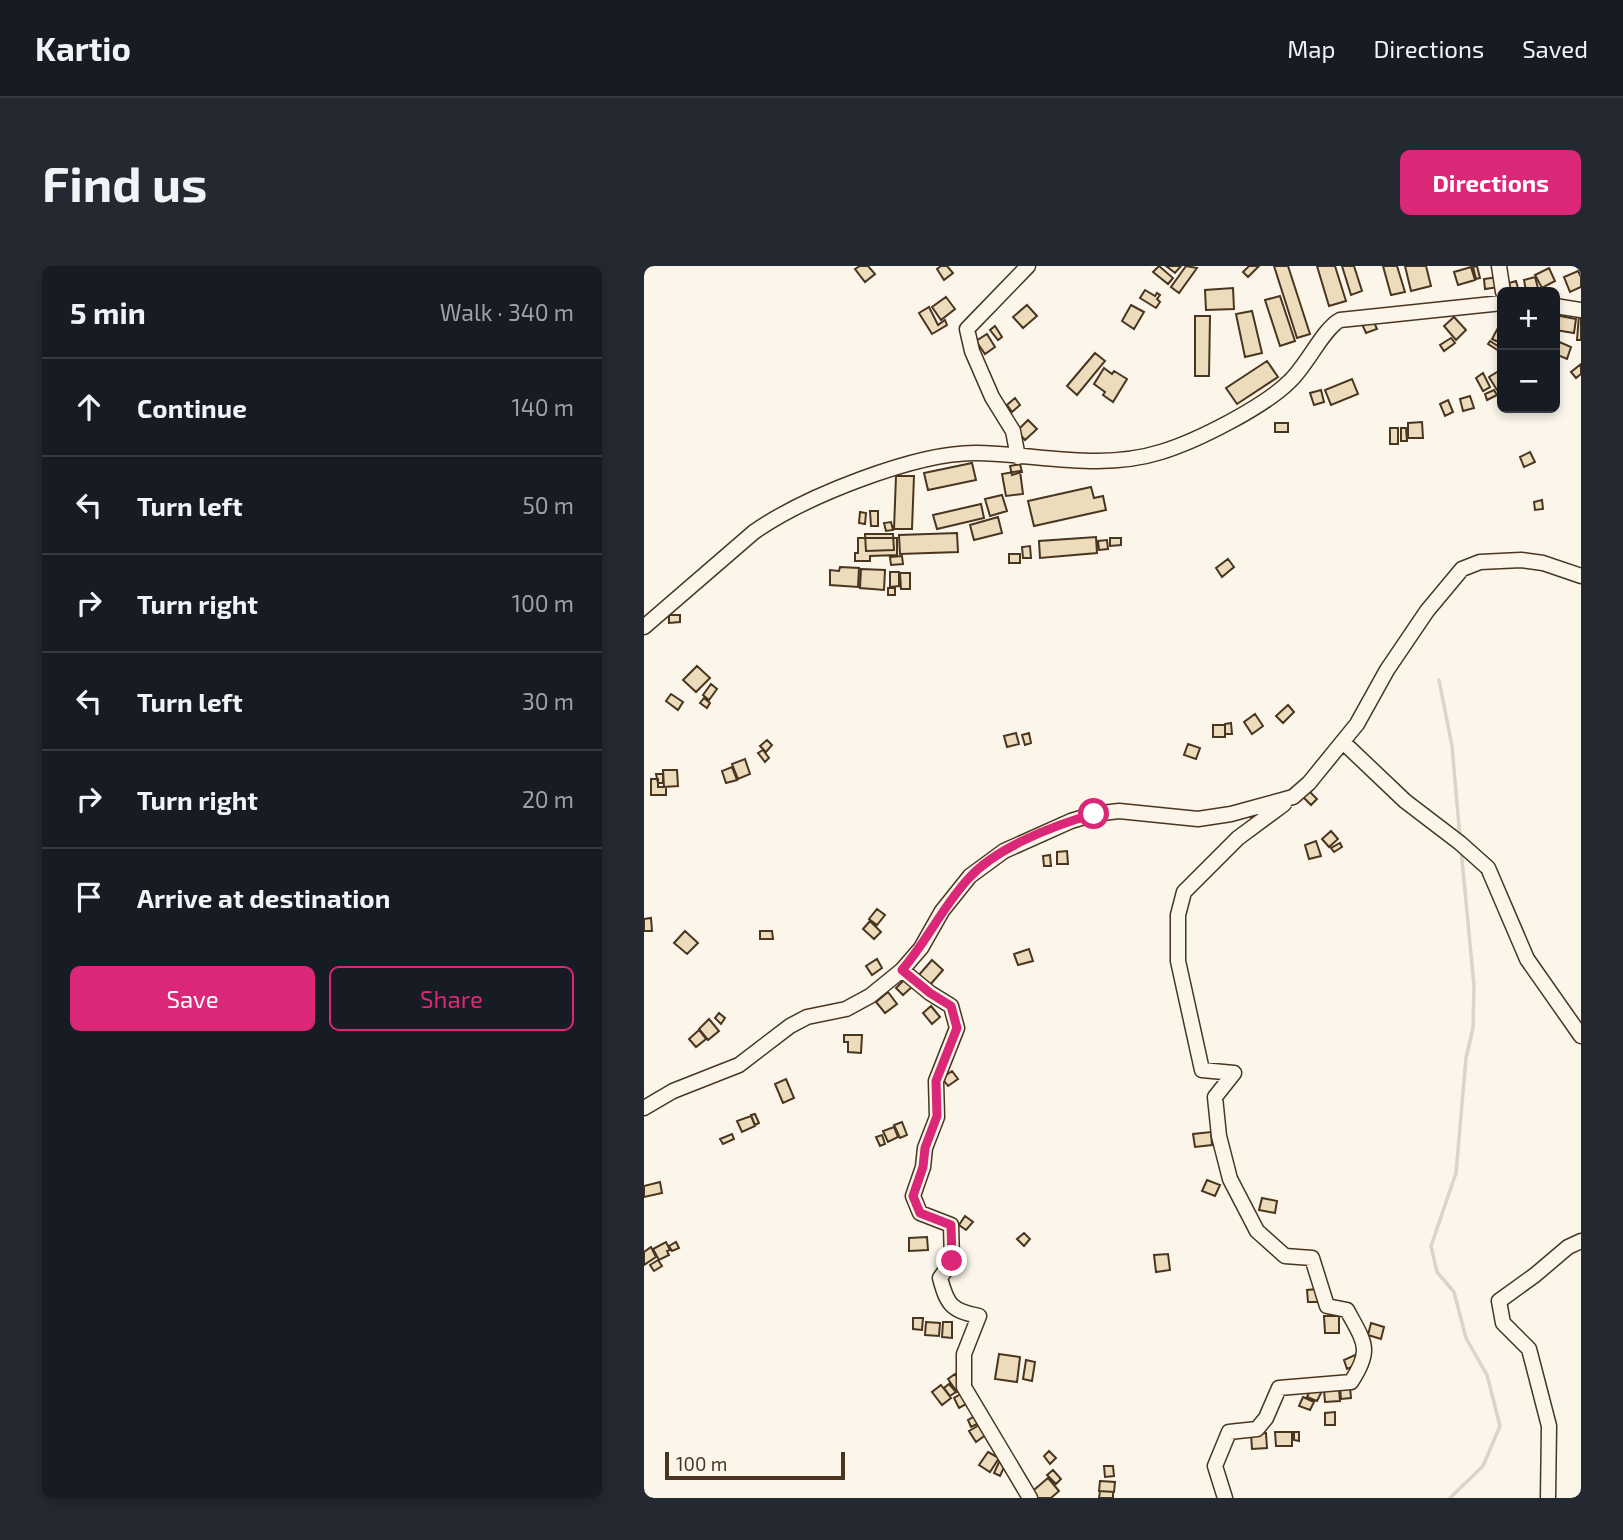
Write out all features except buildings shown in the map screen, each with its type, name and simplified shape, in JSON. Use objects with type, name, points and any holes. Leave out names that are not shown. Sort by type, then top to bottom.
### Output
[{"type":"street","points":[[1018,457],[1013,431],[992,397],[972,351],[967,329],[1028,266]]},
{"type":"street","points":[[1499,266],[1502,287]]},
{"type":"street","points":[[644,627],[754,532],[828,492],[869,477],[942,457],[972,453],[1103,461],[1128,460],[1164,451],[1205,433],[1275,394],[1307,363],[1330,326],[1340,320],[1497,303]]},
{"type":"street","points":[[1560,307],[1581,310]]},
{"type":"street","points":[[1225,1498],[1215,1466],[1229,1432],[1257,1429],[1266,1418],[1279,1388],[1351,1382],[1363,1364],[1365,1345],[1347,1310],[1327,1306],[1312,1258],[1285,1256],[1257,1231],[1230,1179],[1219,1136],[1215,1097],[1234,1073],[1202,1070],[1178,961],[1178,915],[1184,892],[1238,838],[1309,783],[1357,724],[1387,670],[1427,611],[1462,569],[1480,562],[1521,560],[1543,563],[1581,576]]},
{"type":"street","points":[[1343,742],[1405,801],[1488,868],[1528,959],[1581,1036]]},
{"type":"street","points":[[644,1108],[673,1091],[739,1065],[790,1026],[807,1017],[846,1009],[870,996],[902,970],[921,948],[942,911],[970,876],[1004,851],[1071,821],[1094,814],[1119,811],[1198,819],[1231,814],[1293,797]]},
{"type":"street","points":[[902,970],[951,1006],[957,1028],[936,1081],[937,1116],[925,1148],[923,1167],[913,1196],[920,1213],[951,1225],[952,1261],[940,1278],[946,1301],[961,1312],[979,1316],[964,1354],[964,1387],[1030,1498]]},
{"type":"street","points":[[1548,1498],[1549,1426],[1529,1349],[1503,1323],[1499,1301],[1568,1247],[1581,1241]]},
{"type":"waterway","points":[[1439,680],[1452,746],[1460,838]]},
{"type":"waterway","points":[[1450,1498],[1483,1466],[1500,1426],[1487,1375],[1466,1338],[1454,1292],[1437,1272],[1431,1246],[1456,1173],[1466,1058],[1473,1028],[1474,986],[1461,849]]},
{"type":"route","points":[[952,1261],[951,1225],[920,1213],[913,1196],[923,1167],[925,1148],[937,1116],[936,1081],[957,1028],[951,1006],[902,970],[921,948],[942,911],[970,876],[1004,851],[1071,821],[1094,814]]}]
